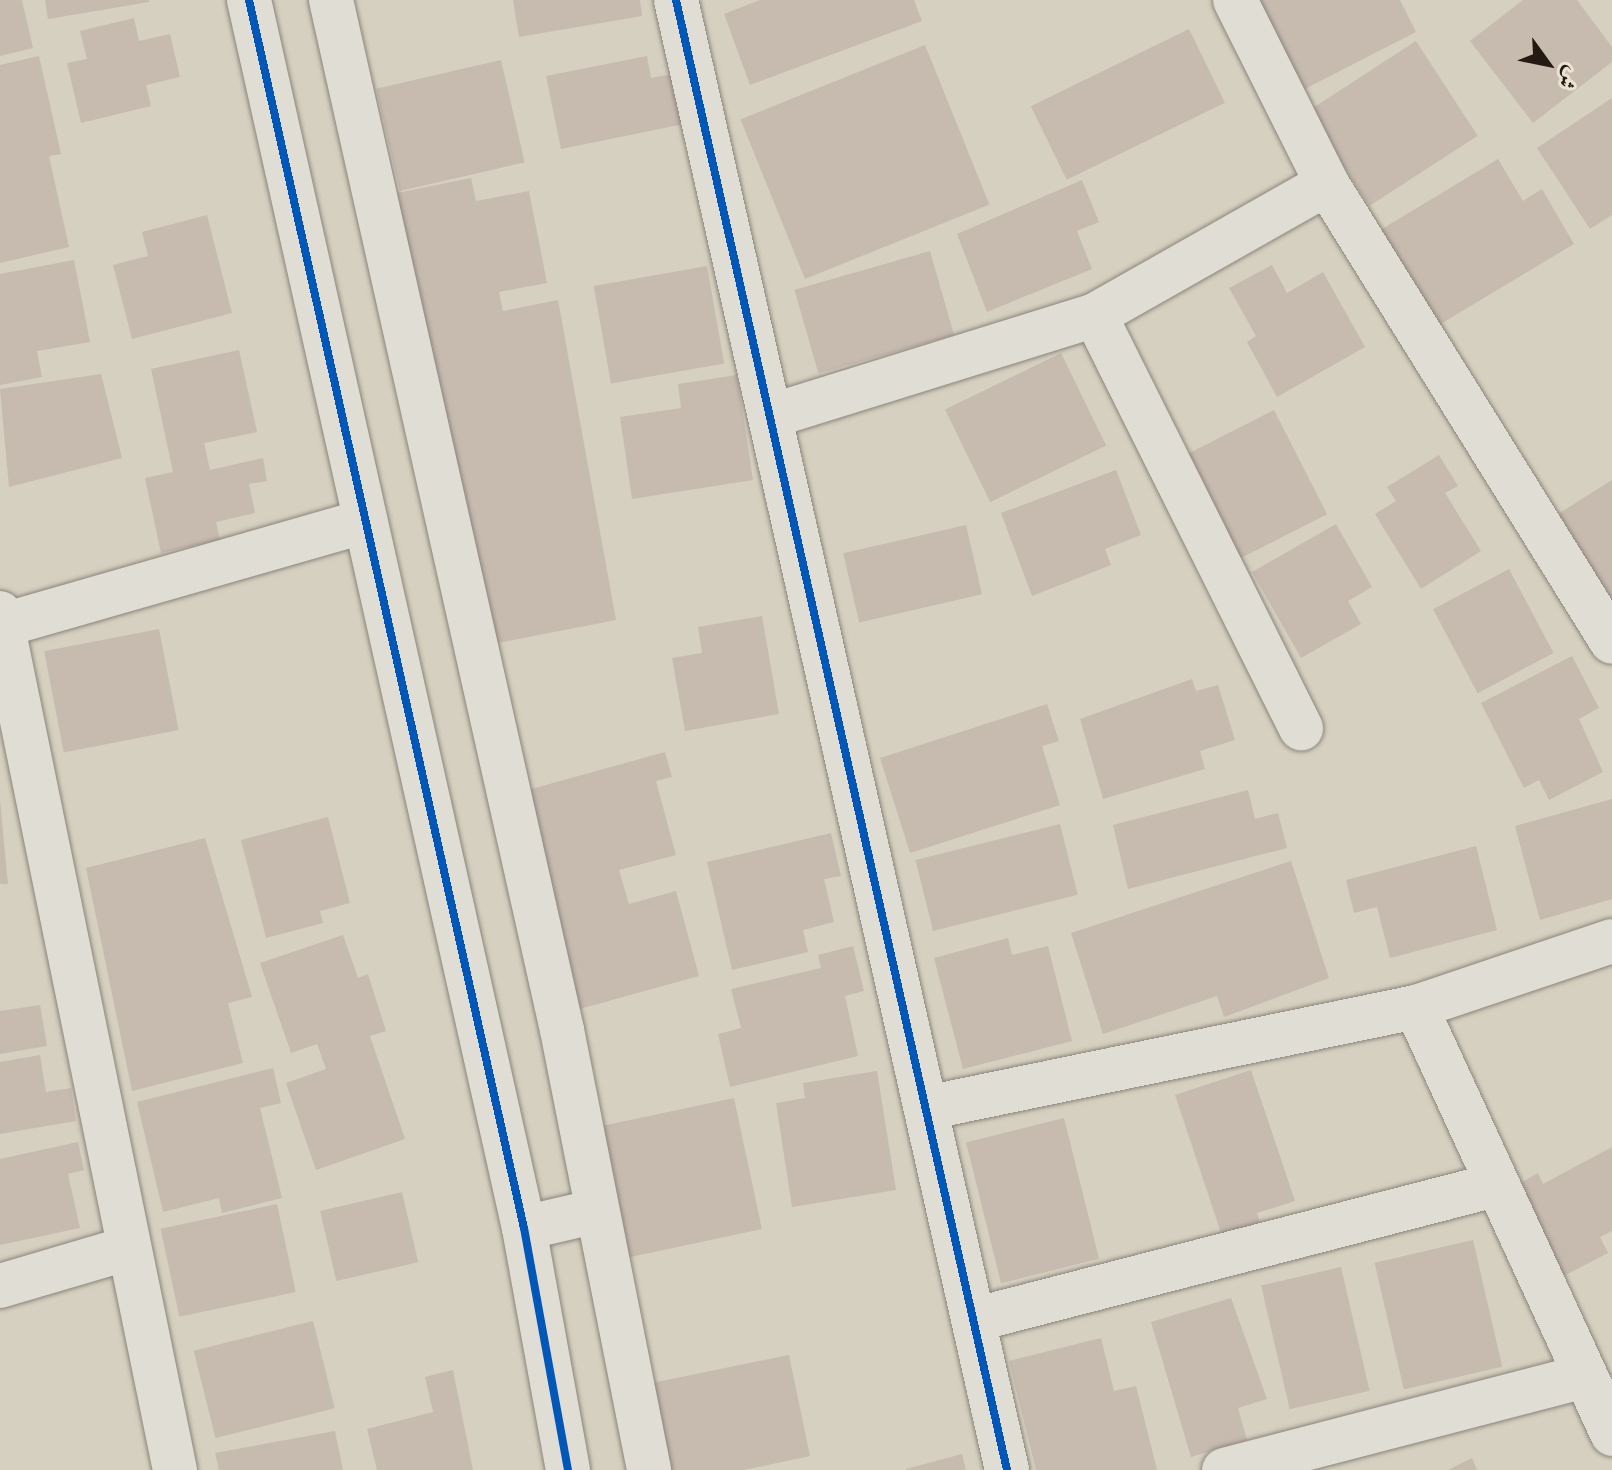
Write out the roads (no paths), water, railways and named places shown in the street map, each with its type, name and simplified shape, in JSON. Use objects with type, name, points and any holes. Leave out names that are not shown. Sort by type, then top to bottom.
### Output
[{"type":"street","points":[[249,0],[524,1228],[568,1470]]},
{"type":"street","points":[[331,0],[597,1211],[649,1470]]},
{"type":"street","points":[[676,0],[926,1108],[977,1319],[1007,1470]]},
{"type":"street","points":[[1235,0],[1327,184],[1612,642]]},
{"type":"street","points":[[771,416],[1095,315],[1327,184]]},
{"type":"street","points":[[1095,315],[1301,729]]},
{"type":"street","points":[[175,1470],[1,619],[365,521]]},
{"type":"street","points":[[926,1108],[1416,1007],[1612,941]]},
{"type":"street","points":[[1416,1007],[1580,1377],[1612,1434]]},
{"type":"street","points":[[977,1319],[1495,1185]]},
{"type":"street","points":[[524,1228],[597,1211]]},
{"type":"street","points":[[0,1286],[129,1248]]},
{"type":"street","points":[[1224,1470],[1580,1377]]}]
